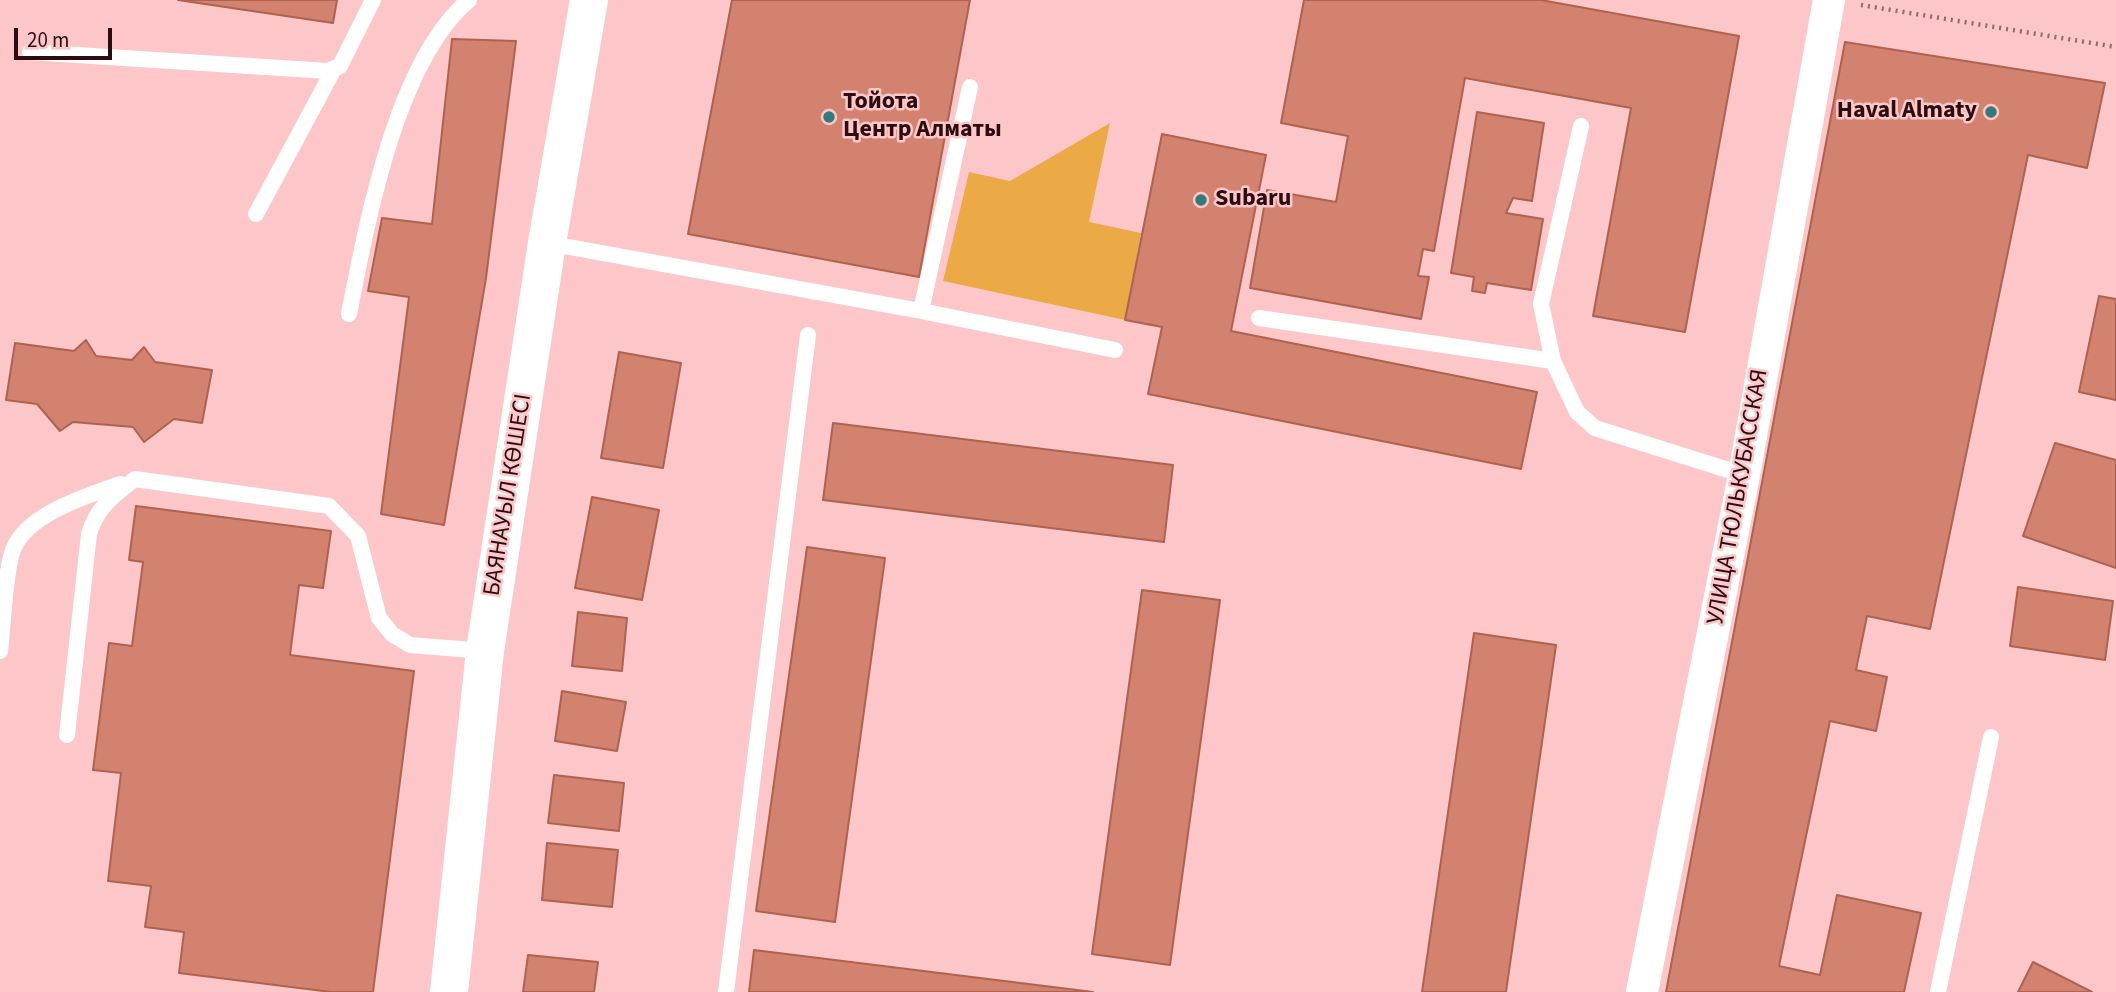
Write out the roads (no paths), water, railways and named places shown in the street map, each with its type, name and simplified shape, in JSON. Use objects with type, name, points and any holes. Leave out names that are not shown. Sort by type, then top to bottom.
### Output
[{"type":"main road","name":"БАЯНАУЫЛ КӨШЕСІ","points":[[449,992],[485,651],[547,243],[589,0]]},
{"type":"street","name":"УЛИЦА ТЮЛЬКУБАССКАЯ","points":[[1642,992],[1744,475],[1827,14]]},
{"type":"lane","points":[[30,52],[334,69],[340,66],[373,0]]},
{"type":"lane","points":[[349,314],[370,205],[405,101],[426,51],[469,0]]},
{"type":"lane","points":[[256,214],[334,69]]},
{"type":"lane","points":[[921,310],[970,88]]},
{"type":"lane","points":[[1581,127],[1541,304],[1553,362],[1577,412],[1595,428],[1744,475]]},
{"type":"lane","points":[[547,243],[921,310],[1115,350]]},
{"type":"lane","points":[[1259,318],[1553,362]]},
{"type":"lane","points":[[726,992],[808,335]]},
{"type":"lane","points":[[0,651],[13,549],[36,522],[61,505],[135,478],[329,506],[358,536],[379,618],[392,634],[410,645],[485,651]]},
{"type":"lane","points":[[67,735],[89,534],[94,516],[106,502],[135,478]]},
{"type":"lane","points":[[1938,992],[1991,737]]},
{"type":"place","name":"Haval Almaty","points":[[1991,112]]},
{"type":"place","name":"Тойота Центр Алматы","points":[[829,117]]},
{"type":"place","name":"Subaru","points":[[1201,200]]}]
